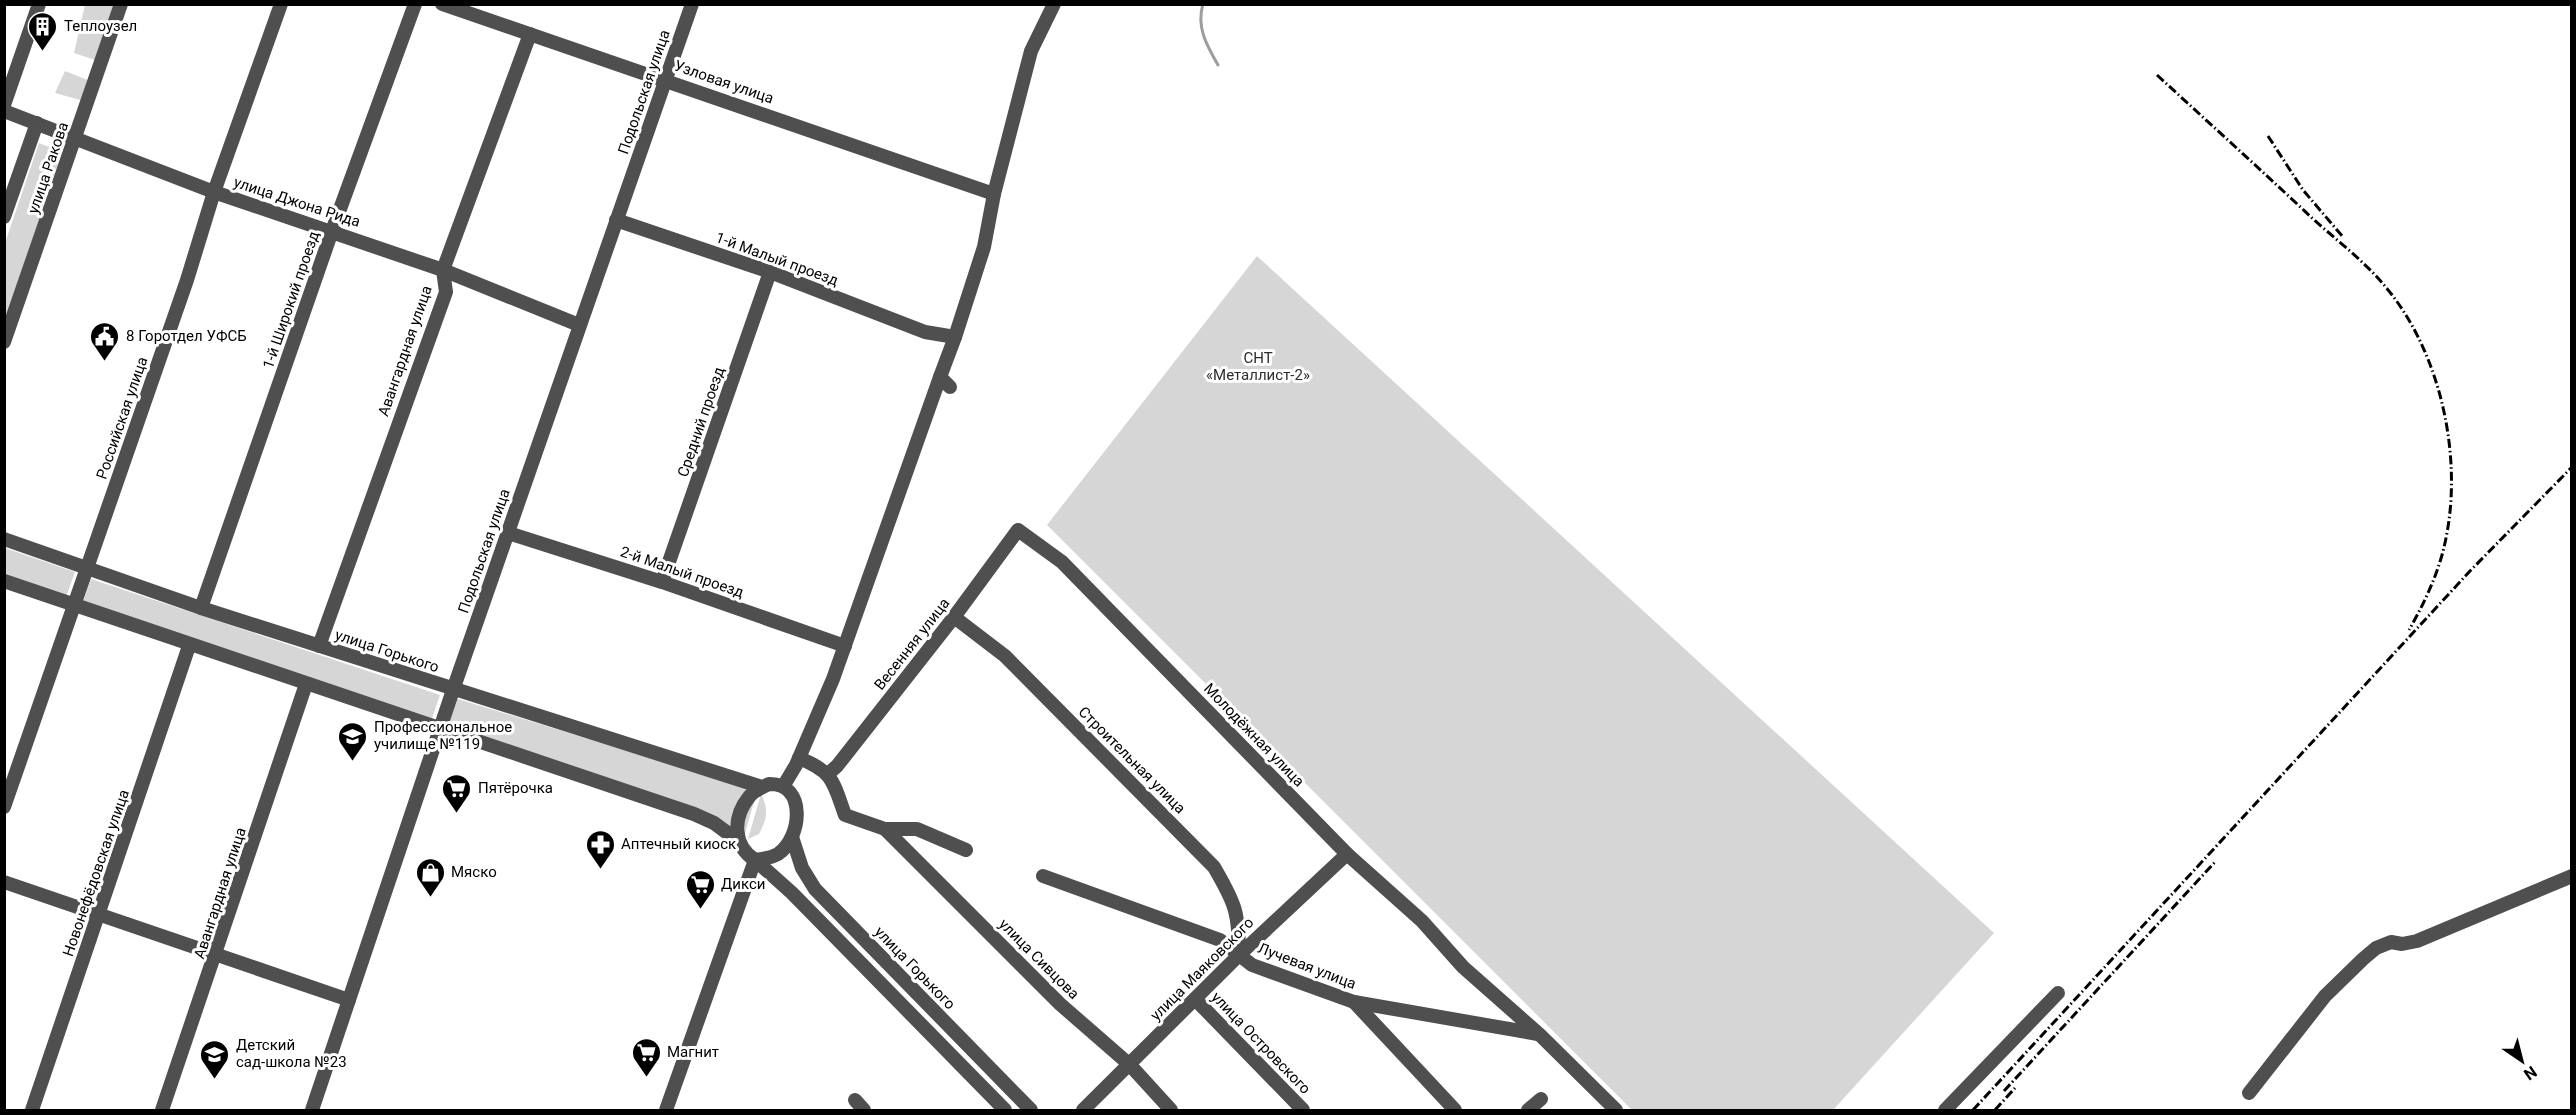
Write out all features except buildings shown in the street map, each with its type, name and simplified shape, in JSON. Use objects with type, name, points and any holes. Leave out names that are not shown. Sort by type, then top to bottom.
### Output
[{"type":"street","points":[[4,105],[39,4]]},
{"type":"street","name":"улица Ракова","points":[[4,342],[121,4]]},
{"type":"street","name":"Российская улица","points":[[4,807],[187,280],[214,192],[281,4]]},
{"type":"street","name":"1-й Широкий проезд","points":[[201,608],[332,231],[415,4]]},
{"type":"street","name":"Узловая улица","points":[[442,4],[994,194]]},
{"type":"street","name":"Подольская улица","points":[[312,1110],[453,690],[692,4]]},
{"type":"street","points":[[784,785],[799,758],[845,646],[945,382],[955,337],[984,247],[994,194],[1031,51],[1054,4]]},
{"type":"street","name":"Авангардная улица","points":[[319,646],[446,292],[443,270],[530,34]]},
{"type":"street","name":"улица Джона Рида","points":[[4,111],[214,192],[443,270],[579,325]]},
{"type":"street","name":"улица Ракова","points":[[4,217],[36,123]]},
{"type":"street","name":"1-й Малый проезд","points":[[616,220],[770,272],[925,332],[955,337]]},
{"type":"street","name":"Средний проезд","points":[[662,582],[770,272]]},
{"type":"street","name":"Весенняя улица","points":[[828,774],[837,766],[954,617],[1018,530]]},
{"type":"street","name":"Молодёжная улица","points":[[1018,530],[1062,562],[1347,854],[1422,921],[1463,967],[1540,1035],[1616,1110]]},
{"type":"street","name":"2-й Малый проезд","points":[[508,533],[662,582],[845,646]]},
{"type":"street","name":"улица Горького","points":[[4,539],[201,608],[762,787]]},
{"type":"street","points":[[4,582],[694,814],[714,823],[737,840],[747,855],[792,893],[1005,1110]]},
{"type":"street","name":"Строительная улица","points":[[954,617],[1005,656],[1214,867],[1234,902],[1239,926],[1239,955]]},
{"type":"street","name":"Новонефёдовская улица","points":[[32,1110],[189,646]]},
{"type":"street","name":"Авангардная улица","points":[[162,1110],[306,684]]},
{"type":"street","points":[[799,758],[818,765],[828,774],[845,815],[885,829],[917,829],[966,850]]},
{"type":"street","points":[[737,840],[743,809],[749,796],[769,784],[784,785],[792,793],[796,810],[792,837],[778,854],[755,860]]},
{"type":"street","name":"улица Сивцова","points":[[885,829],[1060,1004],[1130,1065],[1172,1110]]},
{"type":"street","name":"улица Горького","points":[[792,837],[802,868],[815,889],[1031,1110]]},
{"type":"street","name":"улица Маяковского","points":[[1083,1110],[1239,955],[1347,854]]},
{"type":"street","points":[[666,1110],[755,860]]},
{"type":"street","name":"Лучевая улица","points":[[1043,876],[1221,940],[1252,965],[1354,1002],[1540,1035]]},
{"type":"street","points":[[2249,1093],[2325,996],[2376,948],[2391,942],[2402,944],[2417,941],[2571,876]]},
{"type":"street","points":[[4,882],[349,1000]]},
{"type":"street","points":[[1945,1110],[2058,993]]},
{"type":"street","name":"улица Островского","points":[[1195,999],[1303,1110]]},
{"type":"street","points":[[1354,1002],[1455,1110]]},
{"type":"street","points":[[1528,1110],[1541,1099]]},
{"type":"green space","points":[[85,5],[118,5],[98,61],[74,53]]},
{"type":"green space","points":[[65,71],[90,81],[84,101],[55,93]]},
{"type":"green space","points":[[39,143],[62,152],[5,319],[5,243]]},
{"type":"green space","name":"СНТ «Металлист-2»","points":[[1257,256],[1994,933],[1833,1110],[1632,1110],[1047,525]]},
{"type":"green space","points":[[5,548],[75,572],[66,597],[5,576]]},
{"type":"green space","points":[[91,579],[440,695],[432,718],[83,602]]},
{"type":"green space","points":[[455,698],[757,791],[744,837],[712,815],[447,723]]},
{"type":"green space","points":[[761,794],[766,809],[764,824],[759,834],[748,839]]},
{"type":"waterway","points":[[1203,4],[1202,28],[1218,65]]},
{"type":"railway","points":[[2157,75],[2367,267],[2403,311],[2420,340],[2433,372],[2449,439],[2451,506],[2446,538],[2436,574],[2409,630]]},
{"type":"railway","points":[[2268,136],[2303,190],[2343,237]]},
{"type":"railway","points":[[1973,1110],[2470,571],[2572,467]]},
{"type":"railway","points":[[2004,1091],[2215,862]]},
{"type":"railway","points":[[1995,1110],[2015,1088]]},
{"type":"place","name":"Теплоузел","points":[[43,52]]},
{"type":"place","name":"8 Горотдел УФСБ","points":[[105,362]]},
{"type":"place","name":"Профессиональное училище №119","points":[[353,762]]},
{"type":"place","name":"Пятёрочка","points":[[457,814]]},
{"type":"place","name":"Аптечный киоск","points":[[600,870]]},
{"type":"place","name":"Мяско","points":[[430,898]]},
{"type":"place","name":"Дикси","points":[[700,910]]},
{"type":"place","name":"Магнит","points":[[646,1078]]},
{"type":"place","name":"Детский сад-школа №23","points":[[215,1080]]}]
